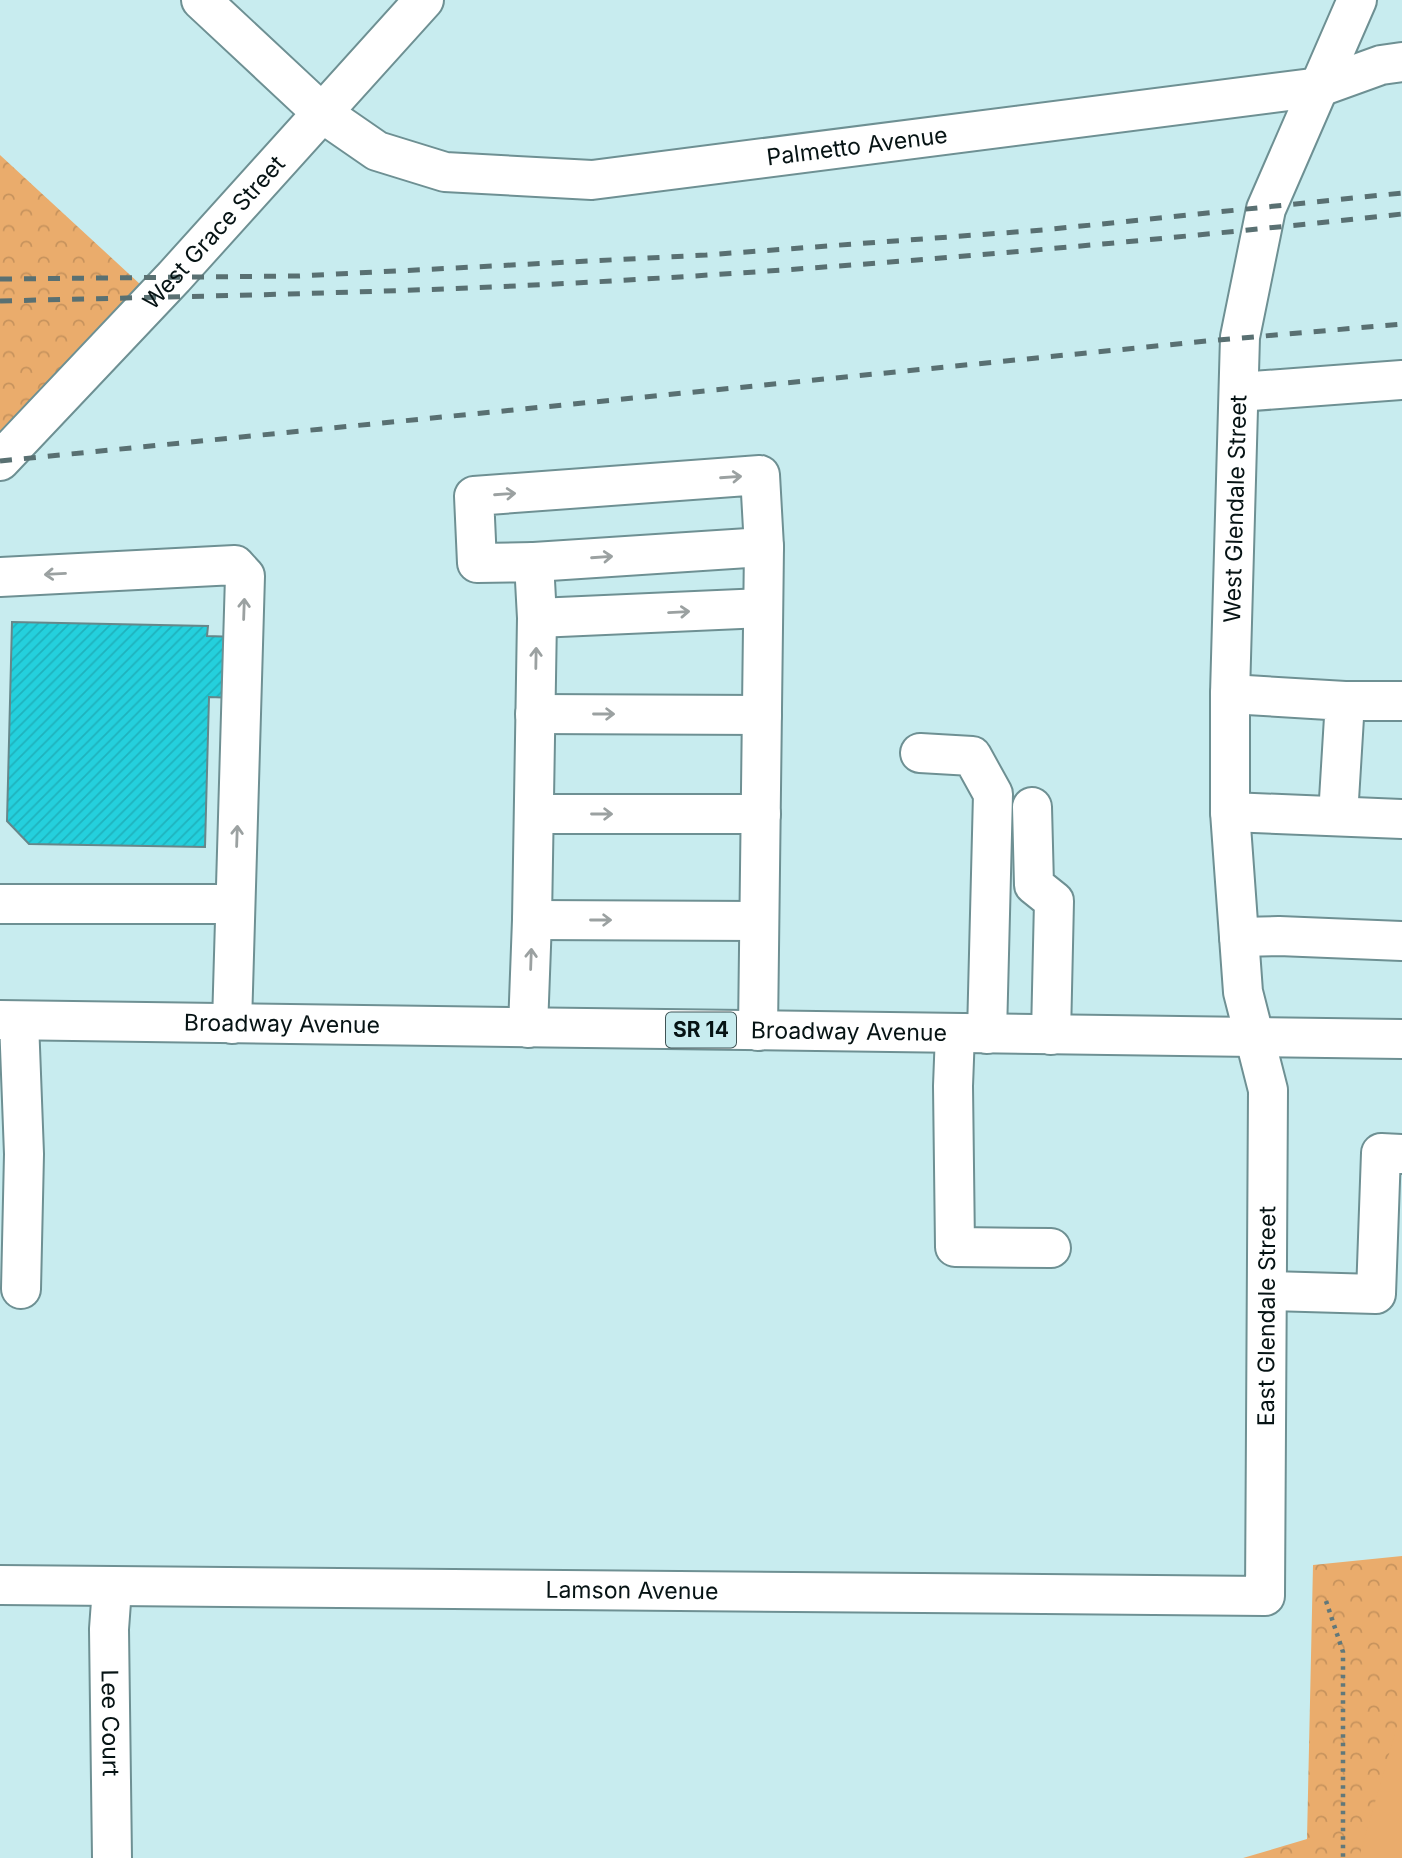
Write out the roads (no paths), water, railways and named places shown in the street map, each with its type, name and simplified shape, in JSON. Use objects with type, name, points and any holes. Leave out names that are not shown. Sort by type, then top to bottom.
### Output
[{"type":"street","name":"Palmetto Avenue","points":[[201,0],[322,113],[377,151],[445,172],[592,180],[1320,87],[1381,65],[1402,62]]},
{"type":"street","name":"West Grace Street","points":[[0,461],[174,277],[424,0]]},
{"type":"street","name":"West Glendale Street","points":[[1255,1038],[1243,992],[1230,812],[1230,694],[1240,337],[1263,219],[1357,0]]},
{"type":"street","points":[[1239,392],[1402,380]]},
{"type":"street","points":[[758,1031],[764,547],[760,475],[474,496],[477,563],[534,562],[764,547]]},
{"type":"street","points":[[528,1028],[536,714],[537,618],[534,562]]},
{"type":"street","points":[[0,577],[235,565],[245,576],[232,1024]]},
{"type":"street","points":[[537,618],[763,608]]},
{"type":"street","points":[[1230,694],[1345,701],[1402,701]]},
{"type":"street","points":[[1339,816],[1345,701]]},
{"type":"street","points":[[536,714],[762,715]]},
{"type":"street","points":[[920,753],[972,756],[993,794],[971,1034],[953,1086],[955,1247],[1051,1248]]},
{"type":"street","points":[[1032,807],[1034,885],[1054,901],[1051,1035]]},
{"type":"street","points":[[1230,812],[1402,818]]},
{"type":"street","points":[[534,814],[761,814]]},
{"type":"street","points":[[0,904],[236,904]]},
{"type":"street","points":[[532,920],[759,921]]},
{"type":"street","points":[[1239,937],[1402,941]]},
{"type":"street","points":[[10,1021],[24,1154],[21,1289]]},
{"type":"street","name":"Broadway Avenue","points":[[10,1021],[1402,1039]]},
{"type":"street","name":"East Glendale Street","points":[[1255,1038],[1268,1090],[1265,1596]]},
{"type":"street","points":[[1268,1291],[1376,1294],[1381,1153],[1402,1154]]},
{"type":"street","name":"Lamson Avenue","points":[[0,1586],[1265,1596]]},
{"type":"street","name":"Lee Court","points":[[112,1588],[109,1629],[112,1858]]},
{"type":"railway","points":[[0,279],[299,276],[706,255],[1043,230],[1402,193]]},
{"type":"railway","points":[[0,301],[445,289],[694,276],[998,253],[1402,214]]},
{"type":"railway","points":[[0,461],[1402,324]]}]
